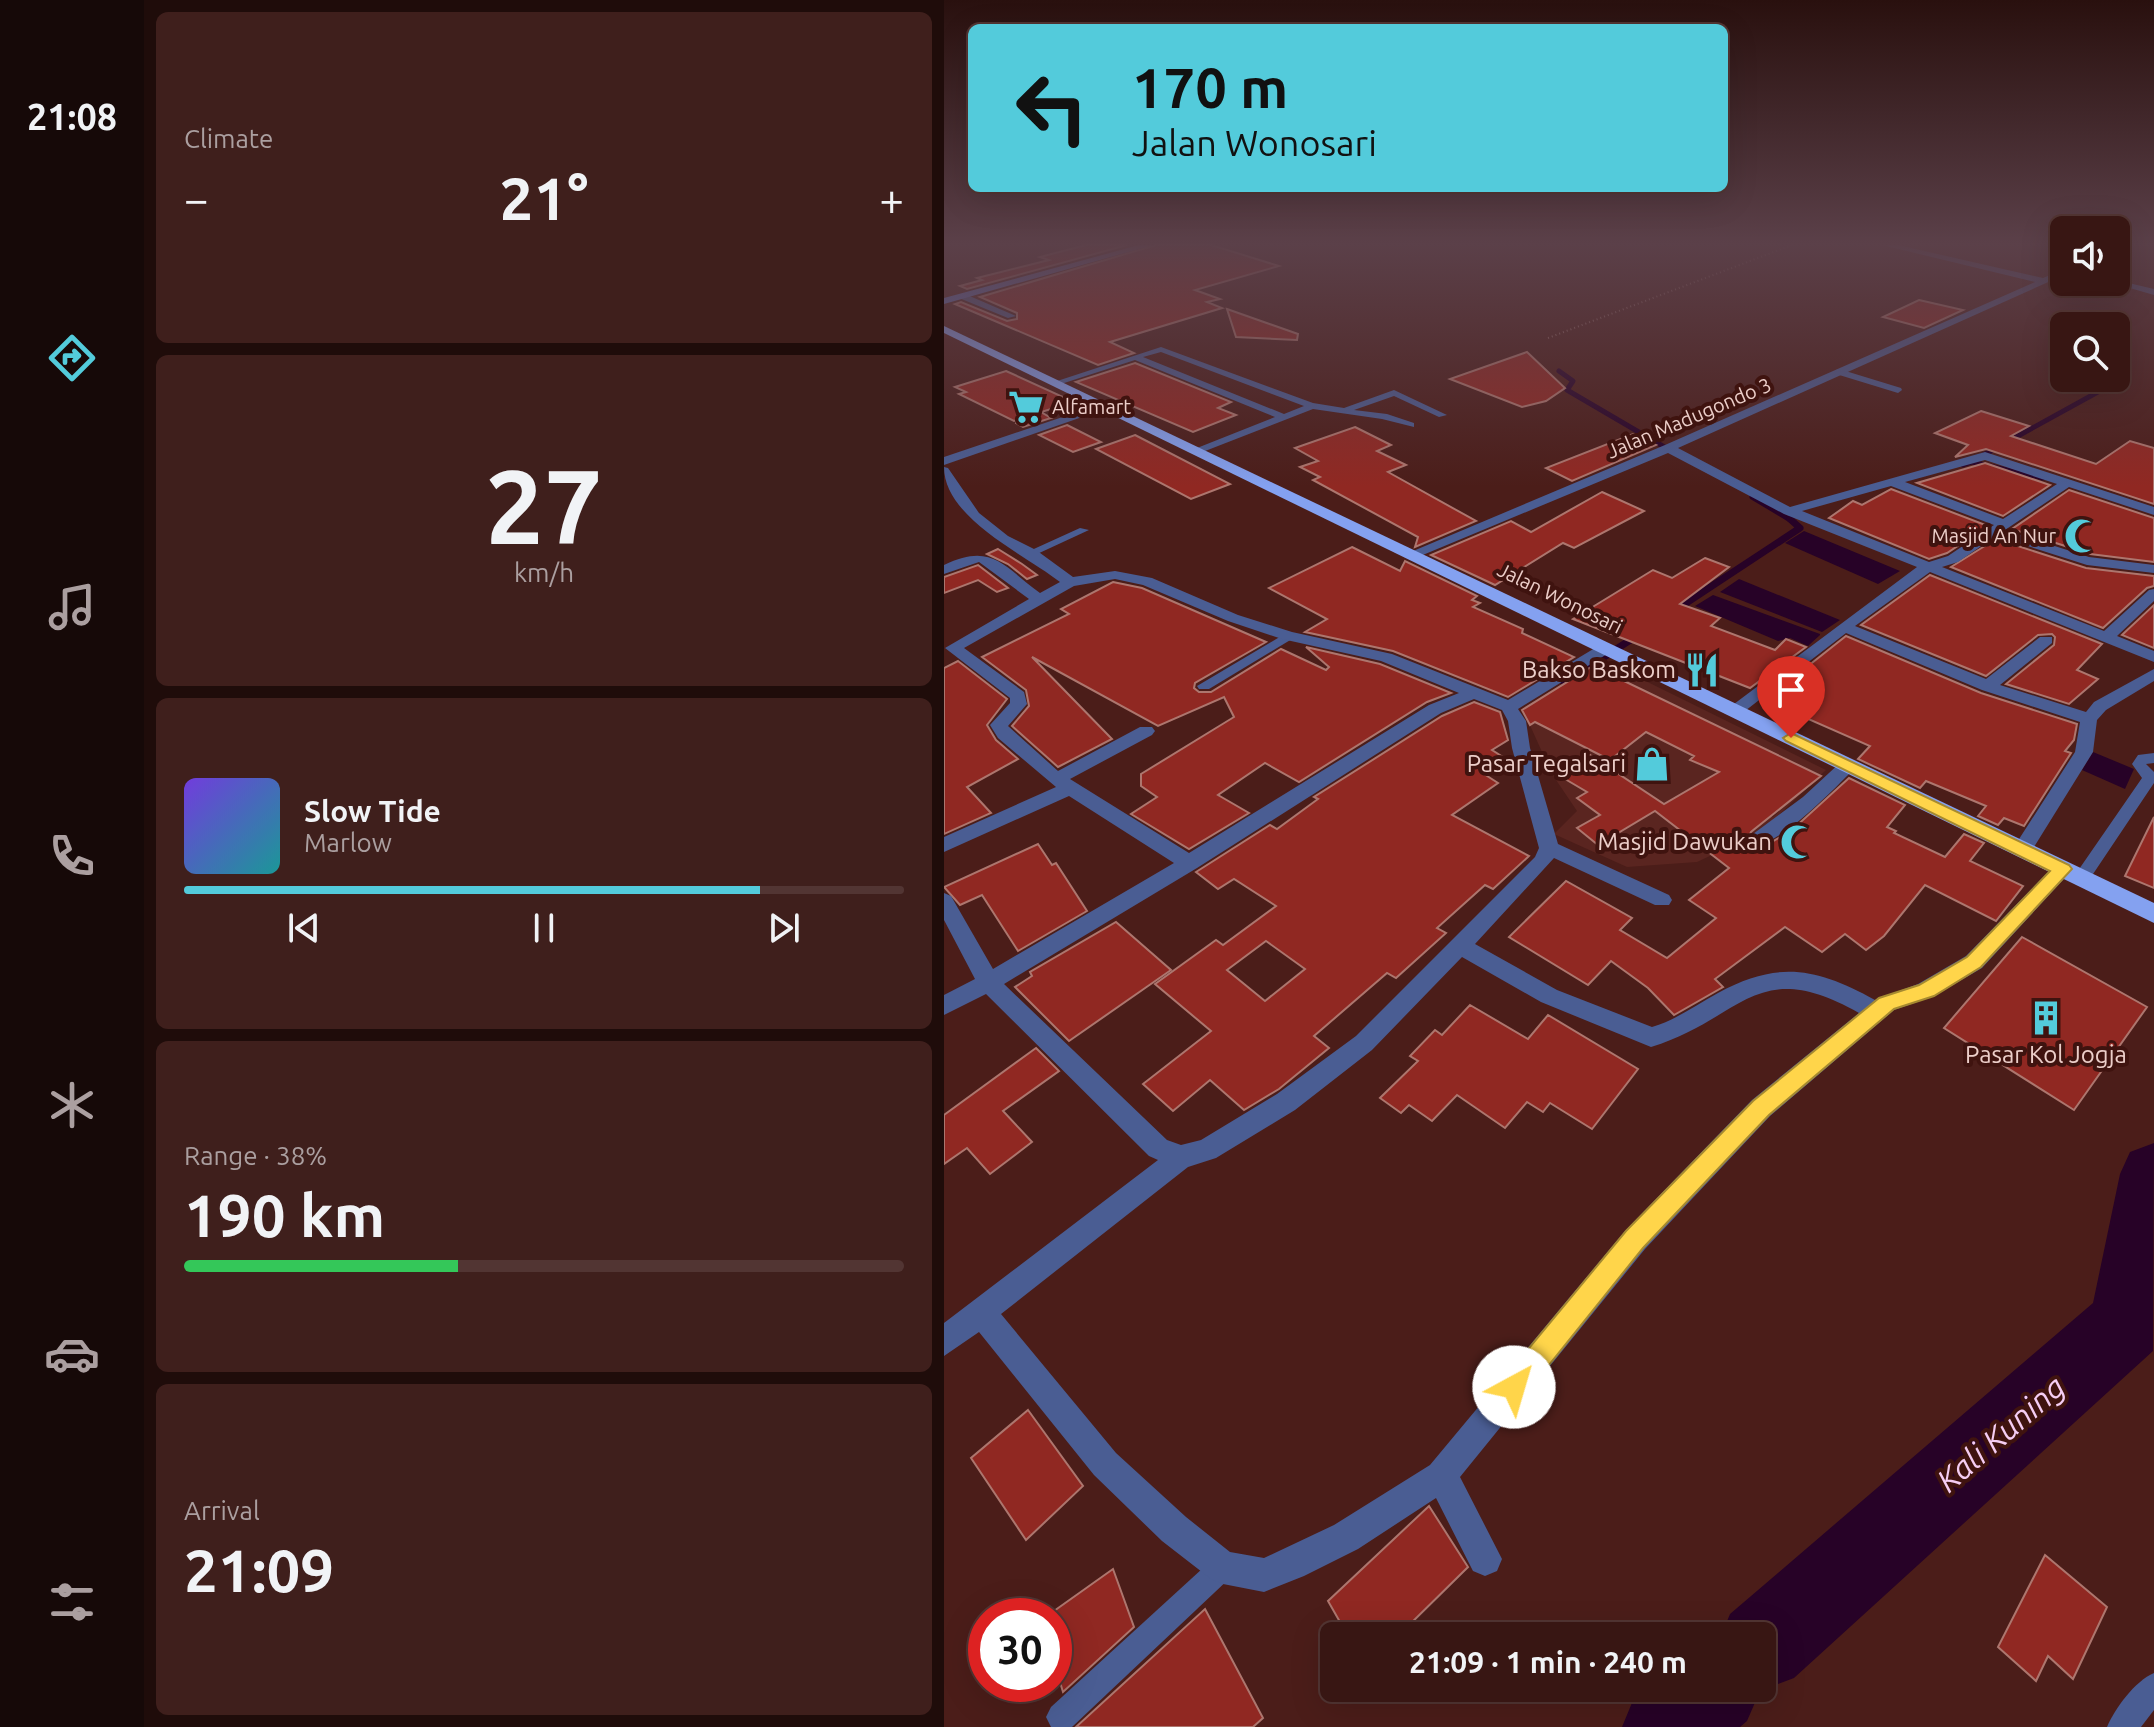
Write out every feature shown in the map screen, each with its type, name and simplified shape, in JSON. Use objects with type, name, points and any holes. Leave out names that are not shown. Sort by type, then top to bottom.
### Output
[{"type":"highway","name":"Jalan Wonosari","points":[[944,329],[1107,405],[2154,914]]},
{"type":"street","name":"Jalan Madugondo 3","points":[[1413,554],[1669,448],[1943,326]]},
{"type":"street","points":[[944,461],[1107,405]]},
{"type":"street","points":[[1669,448],[1793,512],[2154,657]]},
{"type":"street","points":[[1793,512],[1985,456],[2154,511]]},
{"type":"street","points":[[944,471],[974,516],[1003,539],[1031,553],[1070,582]]},
{"type":"street","points":[[1892,482],[2087,561],[2154,569]]},
{"type":"street","points":[[1735,710],[1929,567],[1953,559],[2068,482]]},
{"type":"street","points":[[944,570],[971,559],[985,559],[1039,599]]},
{"type":"street","points":[[944,1341],[985,1317],[1181,1157],[1207,1150],[1286,1102],[1364,1043],[1458,944],[1543,861],[1549,848],[1521,748],[1517,721],[1509,707],[1386,657],[1288,636],[1233,618],[1136,577],[1115,575],[1070,582],[949,650],[1018,696],[1019,704],[999,725],[1004,734],[1063,783],[1190,863]]},
{"type":"street","points":[[2107,637],[2154,593]]},
{"type":"street","points":[[1844,627],[1988,686],[2089,719]]},
{"type":"street","points":[[1988,686],[2046,640]]},
{"type":"street","points":[[1509,707],[1612,650]]},
{"type":"street","points":[[2022,850],[2084,752],[2089,719],[2100,706],[2154,674]]},
{"type":"street","points":[[944,1006],[989,983],[1190,863],[1435,709],[1473,693]]},
{"type":"street","points":[[944,845],[1063,783],[1146,731]]},
{"type":"street","points":[[1760,839],[1810,801],[1848,765]]},
{"type":"street","points":[[1549,848],[1662,900]]},
{"type":"street","points":[[985,1317],[1030,1376],[1105,1464],[1174,1529],[1223,1567],[1264,1575],[1304,1559],[1346,1537],[1441,1476],[1635,1240],[1761,1108],[1886,1004],[1926,990],[1974,962],[2072,874]]},
{"type":"street","points":[[944,901],[989,983],[1158,1148],[1181,1157]]},
{"type":"street","points":[[1458,944],[1549,996],[1651,1037],[1699,1017],[1761,982],[1779,977],[1823,983],[1876,1012]]},
{"type":"street","points":[[1441,1476],[1457,1501],[1485,1559]]},
{"type":"lane","points":[[1055,383],[1161,349],[1312,406]]},
{"type":"lane","points":[[1135,357],[1283,417]]},
{"type":"lane","points":[[1839,372],[1898,390]]},
{"type":"lane","points":[[1346,410],[1394,393],[1442,415]]},
{"type":"lane","points":[[1200,450],[1312,406],[1330,405],[1360,414],[1384,414],[1411,425]]},
{"type":"lane","points":[[1031,553],[1084,530]]},
{"type":"lane","points":[[1204,686],[1288,636]]},
{"type":"lane","points":[[2072,874],[2153,776],[2144,773],[2139,764],[2143,758],[2154,758]]},
{"type":"lane","points":[[1061,1717],[1223,1567]]},
{"type":"lane","points":[[2122,1727],[2154,1687]]},
{"type":"path","points":[[1548,338],[1581,326]]},
{"type":"shaded area","points":[[1804,531],[1900,571],[1878,584],[1785,543]]},
{"type":"shaded area","points":[[1739,579],[1840,620],[1822,632],[1720,592]]},
{"type":"shaded area","points":[[1713,595],[1820,635],[1808,646],[1790,638],[1778,641],[1695,606]]},
{"type":"shaded area","name":"Pasar Tegalsari","points":[[1603,660],[1826,770],[1761,832],[1697,862],[1627,867],[1554,834],[1577,811],[1552,774],[1524,712]],"holes":[[[1655,725],[1610,760],[1565,737]],[[1617,773],[1637,787],[1597,813],[1577,799]],[[1801,791],[1773,817],[1727,793]],[[1654,812],[1599,845],[1578,829]]]},
{"type":"shaded area","points":[[2093,752],[2134,769],[2125,789],[2082,770]]},
{"type":"building","points":[[1006,326],[1164,326],[1110,342],[1134,353],[1098,365]]},
{"type":"building","points":[[1232,326],[1274,326],[1298,334],[1297,340],[1236,337]]},
{"type":"building","points":[[1527,352],[1565,388],[1546,401],[1522,407],[1450,379]]},
{"type":"building","points":[[1135,363],[1231,402],[1218,408],[1236,415],[1193,432],[1076,382]]},
{"type":"building","points":[[1006,371],[1074,402],[1041,412],[1051,418],[1023,427],[1016,423],[1017,420],[959,394],[966,392],[955,387]]},
{"type":"building","points":[[1981,411],[2029,426],[2011,436],[2096,464],[2130,441],[2154,448],[2154,504],[1986,449],[1955,457],[1968,445],[1935,433]]},
{"type":"building","points":[[1067,425],[1101,442],[1073,452],[1039,435]]},
{"type":"building","points":[[1355,427],[1391,445],[1377,451],[1406,465],[1388,472],[1476,521],[1415,547],[1418,537],[1313,480],[1320,477],[1300,467],[1318,461],[1295,448]]},
{"type":"building","points":[[1633,434],[1656,445],[1572,481],[1546,468]]},
{"type":"building","points":[[1135,435],[1230,484],[1191,499],[1096,449]]},
{"type":"building","points":[[1985,463],[2050,485],[2003,516],[1917,483]]},
{"type":"building","points":[[1891,489],[1988,526],[1947,553],[1929,559],[1829,518],[1853,501],[1862,505]]},
{"type":"building","points":[[2069,490],[2154,518],[2154,562],[2090,554],[2012,529]]},
{"type":"building","points":[[1602,492],[1644,511],[1574,548],[1563,543],[1495,585],[1431,555],[1511,521],[1531,532]]},
{"type":"building","points":[[1996,539],[2086,568],[2154,576],[2154,586],[2147,588],[2103,628],[1951,567]]},
{"type":"building","points":[[1352,547],[1400,571],[1405,561],[1477,596],[1472,600],[1480,603],[1473,607],[1523,629],[1522,633],[1574,657],[1508,697],[1393,651],[1305,632],[1327,619],[1269,588]]},
{"type":"building","points":[[998,549],[1037,575],[1027,579],[1008,564],[987,554]]},
{"type":"building","points":[[1705,558],[1729,567],[1680,604],[1720,618],[1711,626],[1775,650],[1786,639],[1806,647],[1750,688],[1573,619],[1653,570],[1672,578]]},
{"type":"building","points":[[978,565],[1008,588],[997,592],[978,580],[944,593],[944,577]]},
{"type":"building","points":[[1930,575],[2102,644],[2077,670],[2098,679],[2069,704],[2006,684],[2054,645],[2055,637],[2052,634],[2038,635],[1986,676],[1861,625]]},
{"type":"building","points":[[1113,582],[1142,588],[1266,642],[1195,683],[1194,688],[1199,692],[1211,692],[1281,649],[1326,670],[1329,667],[1306,647],[1380,664],[1451,693],[1427,702],[1299,782],[1265,763],[1218,795],[1249,813],[1189,849],[1131,814],[1157,797],[1141,786],[1141,774],[1234,717],[1224,697],[1158,726],[1032,657],[1112,739],[1058,767],[1012,726],[1029,706],[1026,690],[982,657],[1069,614],[1061,609]]},
{"type":"building","points":[[2154,605],[2154,648],[2122,635]]},
{"type":"building","points":[[1846,636],[1981,693],[2077,724],[2074,740],[2065,751],[2071,753],[2024,826],[2004,818],[1998,825],[1978,816],[1986,806],[1926,781],[1920,788],[1858,759],[1870,746],[1765,700]]},
{"type":"building","points":[[958,661],[1007,699],[987,725],[996,740],[1018,759],[967,787],[991,813],[944,834],[944,668]]},
{"type":"building","points":[[1593,666],[1821,776],[1751,832],[1747,841],[1753,847],[1765,846],[1792,830],[1849,778],[1905,805],[1887,827],[1896,831],[1894,833],[1945,857],[1964,834],[1984,843],[1970,861],[2023,886],[1996,921],[1925,885],[1884,936],[1866,950],[1845,934],[1822,952],[1785,927],[1715,979],[1723,987],[1674,1015],[1648,988],[1611,961],[1588,985],[1509,937],[1566,881],[1632,918],[1620,930],[1667,958],[1716,918],[1689,900],[1729,868],[1655,811],[1598,845],[1577,828],[1600,815],[1577,798],[1587,792],[1560,776],[1590,755],[1664,804],[1719,772],[1690,760],[1694,756],[1646,732],[1610,760],[1535,722],[1530,725],[1522,710]]},
{"type":"building","points":[[1474,702],[1500,712],[1508,740],[1492,750],[1503,757],[1481,772],[1498,783],[1452,815],[1529,856],[1493,889],[1485,885],[1437,928],[1446,933],[1396,978],[1387,973],[1314,1036],[1329,1048],[1279,1089],[1244,1110],[1210,1080],[1173,1111],[1143,1084],[1211,1031],[1155,984],[1216,940],[1223,945],[1276,906],[1234,879],[1218,889],[1196,872],[1270,825],[1277,829],[1318,799],[1314,797],[1442,716]],"holes":[[[1266,941],[1305,969],[1265,1001],[1227,970]]]},
{"type":"building","points":[[2154,817],[2154,888],[2125,876]]},
{"type":"building","points":[[1038,844],[1052,865],[1056,863],[1087,911],[1018,951],[982,895],[960,905],[944,887]]},
{"type":"building","points":[[1116,922],[1171,970],[1069,1041],[1015,987],[1032,976],[1030,972]]},
{"type":"building","name":"Pasar Kol Jogja","points":[[2022,937],[2147,1007],[2074,1110],[1944,1028]]},
{"type":"building","points":[[1470,1005],[1528,1039],[1548,1015],[1638,1069],[1592,1129],[1550,1103],[1543,1112],[1527,1102],[1505,1128],[1457,1095],[1432,1121],[1409,1105],[1401,1113],[1380,1098],[1418,1061],[1410,1056],[1435,1030],[1442,1035]]},
{"type":"building","points":[[1036,1048],[1059,1071],[1003,1111],[1032,1142],[990,1174],[967,1148],[944,1164],[944,1115]]},
{"type":"building","points":[[1028,1410],[1083,1486],[1026,1540],[971,1458]]},
{"type":"building","points":[[1429,1506],[1468,1567],[1412,1622],[1340,1622],[1328,1601]]},
{"type":"building","points":[[2045,1555],[2107,1607],[2073,1679],[2048,1656],[2036,1681],[1998,1647]]},
{"type":"building","points":[[1113,1569],[1134,1627],[1072,1684],[1072,1598]]},
{"type":"building","points":[[1205,1609],[1263,1718],[1253,1727],[1076,1727]]},
{"type":"waterway","points":[[1559,371],[1573,381],[1567,390],[1666,448]]},
{"type":"waterway","points":[[1978,458],[2098,392]]},
{"type":"waterway","points":[[1963,465],[1972,462],[2043,478]]},
{"type":"waterway","points":[[1752,497],[1792,521]]},
{"type":"waterway","points":[[1674,611],[1800,528],[1790,519]]},
{"type":"waterway","points":[[1564,683],[1638,635]]},
{"type":"waterway","name":"Kali Kuning","points":[[1776,1634],[2126,1324],[2154,1174]]},
{"type":"waterway","name":"Kali Kuning","points":[[1670,1727],[1698,1702]]},
{"type":"place","name":"Alfamart","points":[[1026,407]]},
{"type":"place","name":"Masjid An Nur","points":[[2082,536]]},
{"type":"place","name":"Bakso Baskom","points":[[1702,670]]},
{"type":"place","name":"Pasar Tegalsari","points":[[1652,764]]},
{"type":"place","name":"Masjid Dawukan","points":[[1798,842]]},
{"type":"place","name":"Pasar Kol Jogja","points":[[2046,1018]]},
{"type":"route","points":[[1514,1387],[1635,1240],[1761,1108],[1886,1004],[1926,990],[1974,962],[2063,869],[1791,738]]}]
